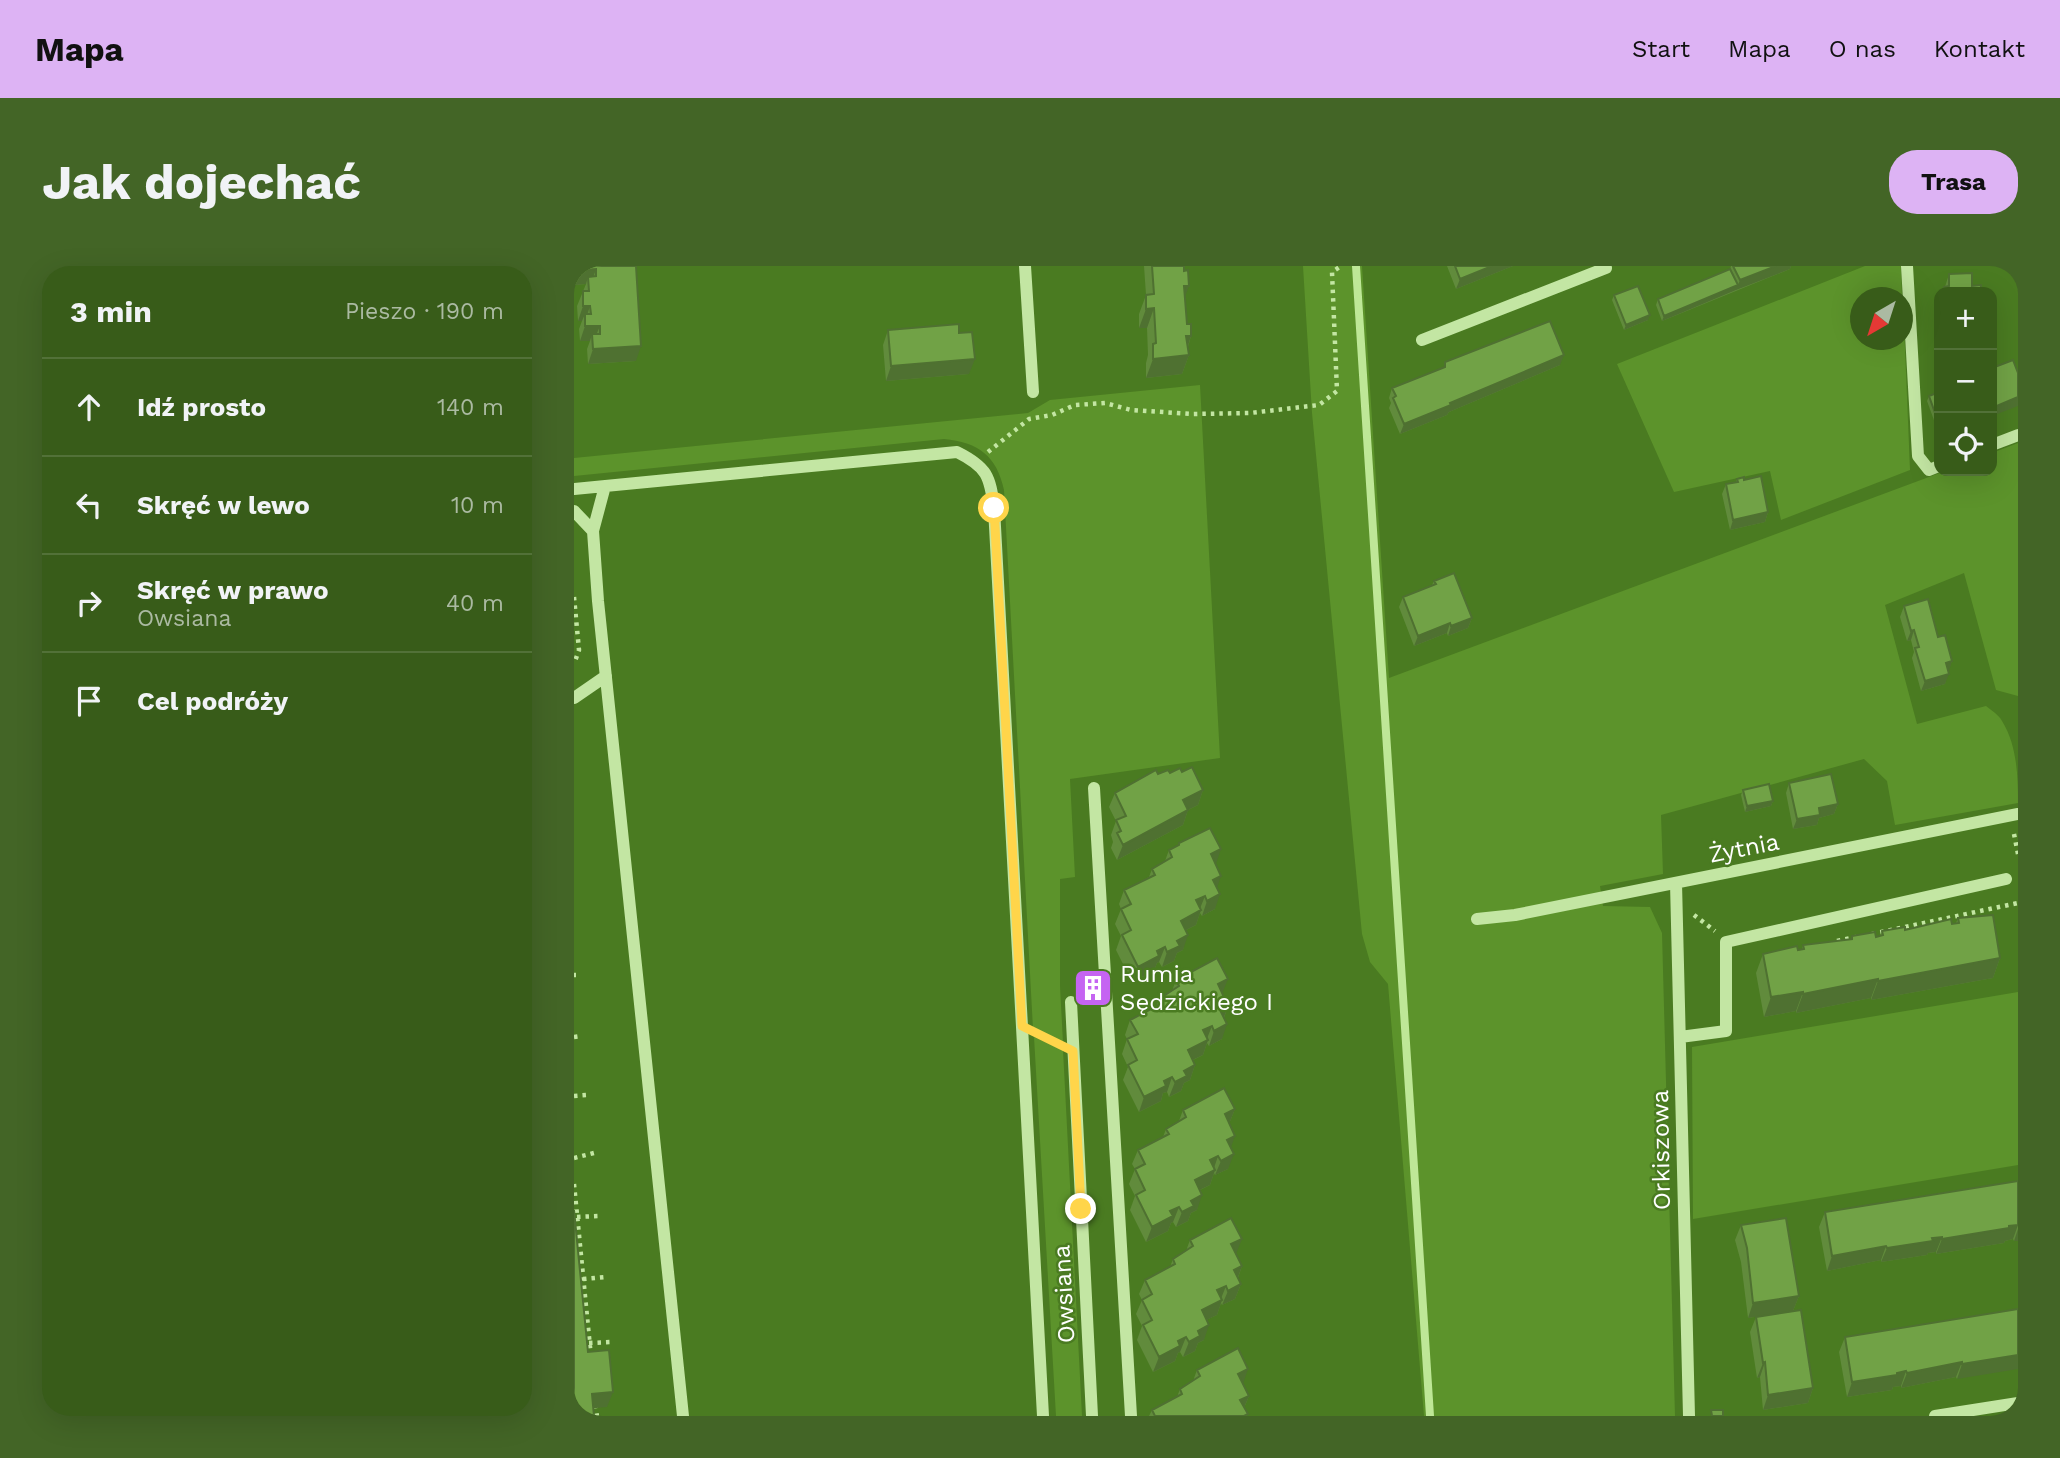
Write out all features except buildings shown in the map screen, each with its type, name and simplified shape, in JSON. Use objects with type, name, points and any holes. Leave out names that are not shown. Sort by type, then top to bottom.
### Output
[{"type":"street","points":[[1025,266],[1033,392]]},
{"type":"street","points":[[1422,340],[1606,268],[1605,266]]},
{"type":"street","points":[[1907,266],[1918,456],[1928,470],[1934,468]]},
{"type":"street","points":[[1997,443],[2018,435]]},
{"type":"street","points":[[574,489],[957,452],[976,462],[985,471],[994,508],[1043,1416]]},
{"type":"street","points":[[605,485],[593,531],[598,601],[683,1416]]},
{"type":"street","points":[[574,511],[593,531]]},
{"type":"street","points":[[574,698],[606,676]]},
{"type":"street","points":[[1094,788],[1131,1416]]},
{"type":"street","name":"Żytnia","points":[[1477,919],[1515,915],[2018,814]]},
{"type":"street","points":[[1680,1037],[1726,1031],[1726,942],[2006,879]]},
{"type":"street","name":"Orkiszowa","points":[[1676,883],[1689,1416]]},
{"type":"street","name":"Owsiana","points":[[1071,1002],[1092,1416]]},
{"type":"street","points":[[1935,1416],[2018,1403]]},
{"type":"path","points":[[976,462],[1029,419],[1052,415],[1075,405],[1105,403],[1132,410],[1193,414],[1250,413],[1319,405],[1337,391],[1332,269],[1341,266]]},
{"type":"path","points":[[574,597],[579,650],[574,664]]},
{"type":"path","points":[[2016,846],[2018,854]]},
{"type":"path","points":[[1022,1026],[1073,1051]]},
{"type":"path","points":[[574,1037],[582,1036]]},
{"type":"path","points":[[574,1096],[587,1095]]},
{"type":"path","points":[[574,1158],[594,1153]]},
{"type":"path","points":[[574,1184],[592,1366]]},
{"type":"path","points":[[577,1217],[599,1216]]},
{"type":"path","points":[[583,1279],[606,1277]]},
{"type":"path","points":[[590,1343],[612,1342]]},
{"type":"path","points":[[595,1398],[597,1416]]},
{"type":"green space","points":[[1303,266],[1362,266],[1389,678],[1934,475],[1997,476],[1997,451],[2018,443],[2018,696],[1996,690],[1964,573],[1885,605],[1917,724],[1986,706],[2001,719],[2011,740],[2017,772],[2018,803],[1895,825],[1887,781],[1864,759],[1661,815],[1663,874],[1600,886],[1603,906],[1650,907],[1662,933],[1675,1416],[1424,1416],[1388,984],[1370,962],[1362,934],[1312,413]]},
{"type":"green space","points":[[1865,266],[1901,266],[1902,287],[1850,287],[1850,350],[1905,350],[1910,470],[1781,520],[1770,471],[1674,492],[1617,364]]},
{"type":"green space","points":[[1200,385],[1220,758],[1070,779],[1075,877],[1060,879],[1063,1043],[1033,1029],[1004,490],[991,460],[976,447],[944,439],[574,476],[574,458],[1028,413],[1050,400]]},
{"type":"green space","points":[[2018,992],[2018,1165],[1693,1219],[1692,1047]]},
{"type":"green space","points":[[1034,1037],[1063,1050],[1082,1416],[1056,1416]]},
{"type":"waterway","points":[[1356,266],[1430,1416]]},
{"type":"place","name":"Rumia Sędzickiego I","points":[[1093,988]]},
{"type":"route","points":[[994,508],[1022,1026],[1073,1051],[1081,1209]]}]
